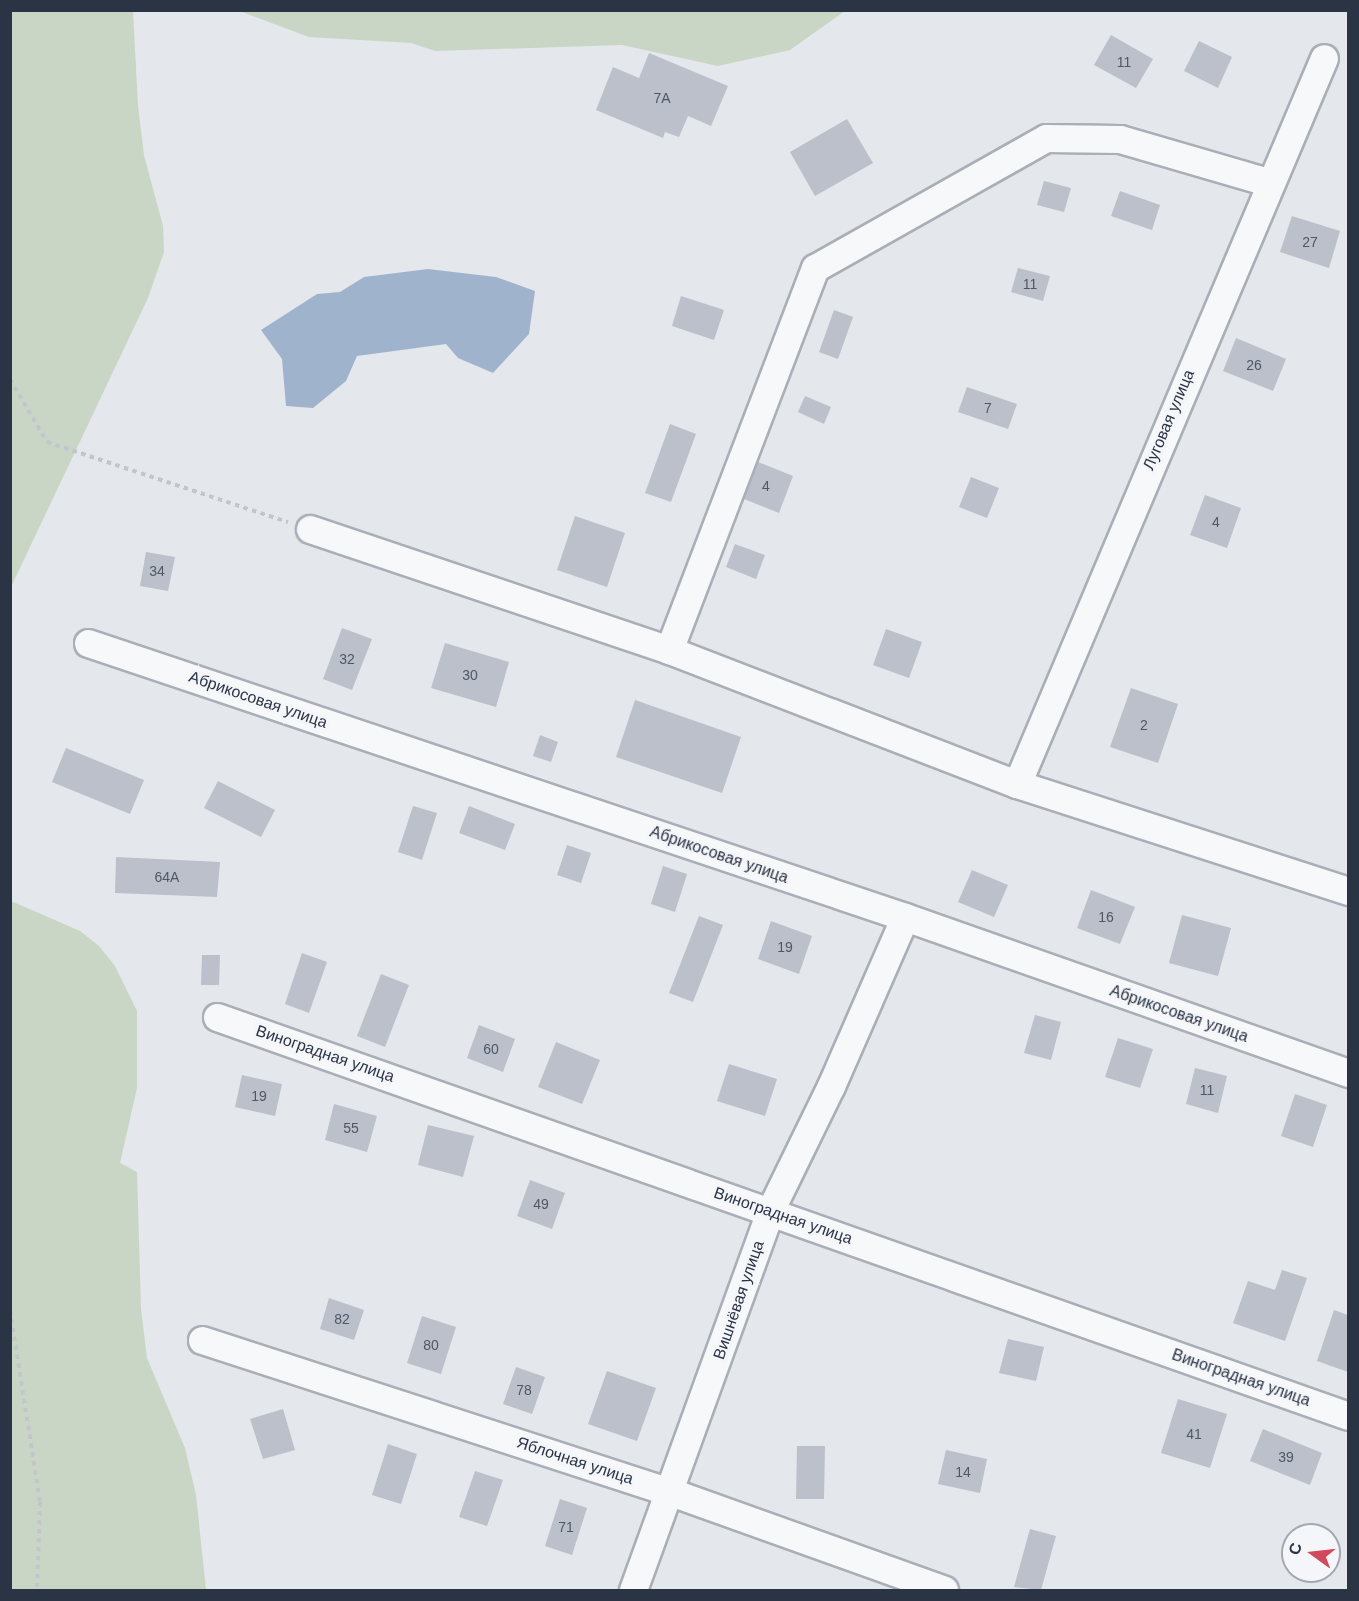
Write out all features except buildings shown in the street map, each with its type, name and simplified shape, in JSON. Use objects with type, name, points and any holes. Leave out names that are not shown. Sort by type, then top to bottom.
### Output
[{"type":"street","name":"Луговая улица","points":[[1017,784],[1099,582],[1324,58]]},
{"type":"street","points":[[669,650],[815,268],[1046,138],[1120,139],[1271,183]]},
{"type":"street","points":[[310,529],[669,650],[1017,784],[1348,891]]},
{"type":"street","name":"Абрикосовая улица","points":[[88,643],[904,917],[1348,1073]]},
{"type":"street","name":"Вишнёвая улица","points":[[633,1590],[671,1492],[770,1211],[831,1086],[904,917]]},
{"type":"street","name":"Виноградная улица","points":[[218,1017],[1348,1416]]},
{"type":"street","name":"Яблочная улица","points":[[202,1340],[671,1492],[944,1590]]},
{"type":"path","points":[[10,380],[47,442],[310,529]]},
{"type":"path","points":[[10,1310],[40,1502],[38,1590]]},
{"type":"green space","points":[[11,10],[133,11],[138,106],[144,155],[163,226],[164,252],[148,298],[11,587]]},
{"type":"green space","points":[[239,11],[845,11],[790,50],[718,66],[622,45],[435,51],[411,43],[309,37]]},
{"type":"green space","points":[[11,901],[80,931],[99,946],[115,966],[137,1011],[137,1088],[120,1163],[137,1172],[141,1309],[147,1358],[185,1448],[196,1495],[206,1590],[11,1590]]},
{"type":"water","points":[[428,269],[496,277],[535,291],[529,334],[493,373],[458,358],[446,344],[357,356],[346,381],[313,408],[286,406],[282,359],[261,330],[317,294],[340,292],[364,277]]}]
